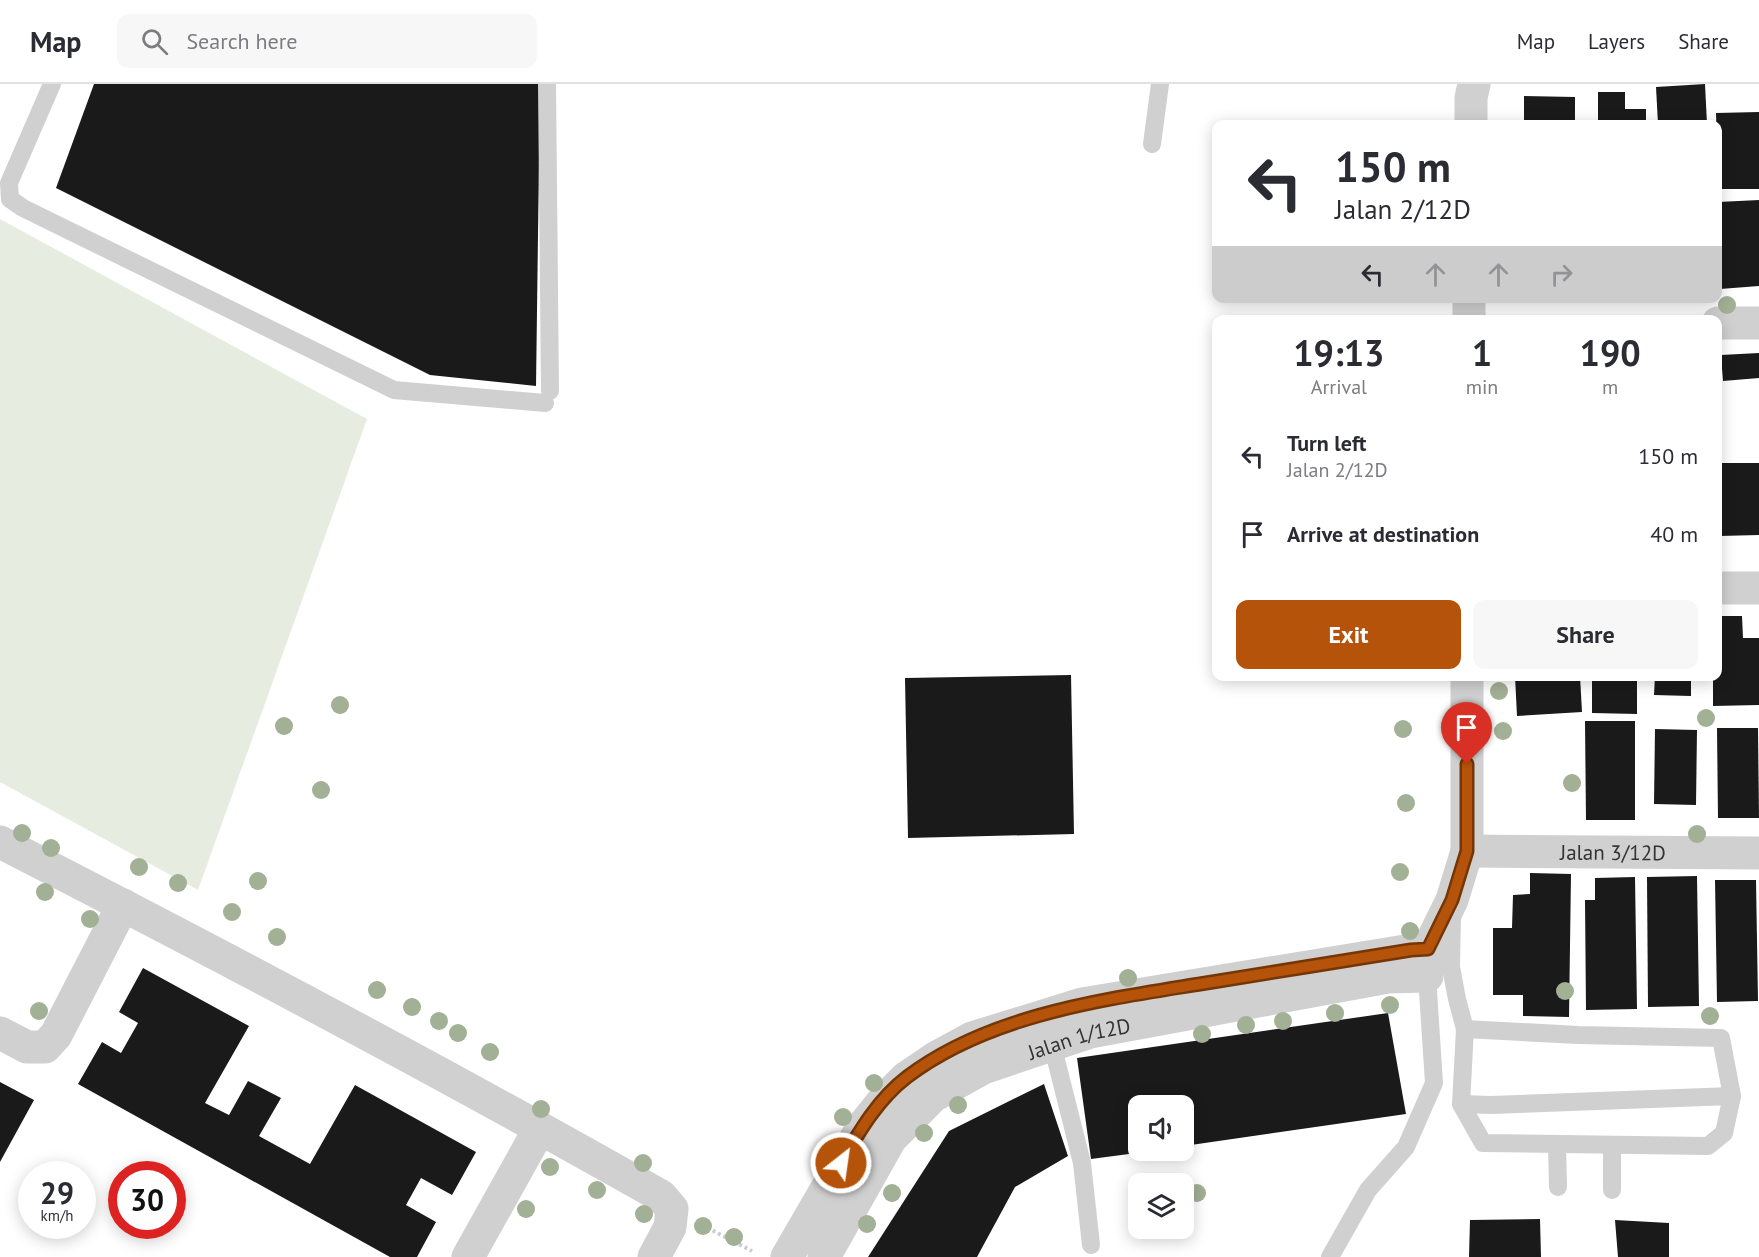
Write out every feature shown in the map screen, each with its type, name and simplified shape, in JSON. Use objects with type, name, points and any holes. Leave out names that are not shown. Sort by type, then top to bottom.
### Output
[{"type":"street","points":[[1471,120],[1471,98],[1474,84]]},
{"type":"street","points":[[1722,323],[1759,323]]},
{"type":"street","points":[[1722,588],[1759,588]]},
{"type":"street","points":[[1435,964],[1467,851],[1467,681]]},
{"type":"street","points":[[0,842],[123,905],[540,1128],[661,1196],[672,1209],[670,1227],[654,1257]]},
{"type":"street","name":"Jalan 3/12D","points":[[1467,851],[1759,853]]},
{"type":"street","points":[[0,1033],[27,1047],[45,1047],[56,1035],[123,905]]},
{"type":"street","name":"Jalan 1/12D","points":[[787,1257],[863,1126],[883,1101],[906,1078],[937,1057],[972,1038],[1082,1004],[1411,950],[1435,964]]},
{"type":"street","name":"Jalan 1/12D","points":[[824,1257],[891,1138],[933,1096],[983,1068],[1090,1032],[1388,977],[1435,964]]},
{"type":"street","points":[[468,1257],[540,1128]]},
{"type":"lane","points":[[52,84],[9,183],[10,199],[33,213],[394,390],[454,395],[505,391],[546,396],[547,84]]},
{"type":"lane","points":[[1152,144],[1160,84]]},
{"type":"lane","points":[[1435,964],[1457,999]]},
{"type":"lane","points":[[1435,964],[1457,999],[1465,1029],[1461,1104],[1483,1143],[1708,1146],[1724,1133],[1732,1096],[1721,1038],[1578,1035],[1465,1029]]},
{"type":"lane","points":[[1330,1257],[1368,1190],[1406,1147],[1434,1083],[1435,964]]},
{"type":"lane","points":[[1052,1044],[1082,1163],[1091,1245]]},
{"type":"lane","points":[[1461,1104],[1502,1105],[1732,1096]]},
{"type":"lane","points":[[1557,1144],[1558,1187]]},
{"type":"lane","points":[[1612,1145],[1612,1190]]},
{"type":"path","points":[[672,1209],[752,1251]]},
{"type":"shaded area","points":[[0,219],[367,419],[198,890],[0,782]]},
{"type":"building","points":[[94,84],[540,84],[536,386],[430,375],[56,188]]},
{"type":"building","points":[[1705,84],[1707,120],[1658,120],[1656,87]]},
{"type":"building","points":[[1598,92],[1625,92],[1625,109],[1646,109],[1646,120],[1598,120]]},
{"type":"building","points":[[1524,96],[1575,97],[1575,120],[1524,120]]},
{"type":"building","points":[[1759,112],[1759,189],[1722,189],[1722,120],[1716,120],[1716,113]]},
{"type":"building","points":[[1759,200],[1759,286],[1722,289],[1722,202]]},
{"type":"building","points":[[1759,353],[1759,378],[1723,381],[1722,355]]},
{"type":"building","points":[[1722,463],[1759,463],[1759,535],[1722,536]]},
{"type":"building","points":[[1722,616],[1742,616],[1743,638],[1759,638],[1759,705],[1713,706],[1713,681],[1722,681]]},
{"type":"building","points":[[1071,675],[1074,834],[908,838],[905,678]]},
{"type":"building","points":[[1515,681],[1580,681],[1582,712],[1517,716]]},
{"type":"building","points":[[1592,681],[1637,681],[1637,714],[1592,713]]},
{"type":"building","points":[[1655,681],[1691,681],[1691,696],[1654,695]]},
{"type":"building","points":[[1585,721],[1635,721],[1635,820],[1586,820]]},
{"type":"building","points":[[1717,728],[1758,728],[1759,818],[1718,818]]},
{"type":"building","points":[[1655,729],[1697,730],[1696,805],[1654,804]]},
{"type":"building","points":[[1530,873],[1571,874],[1569,1017],[1523,1016],[1523,995],[1493,995],[1493,928],[1512,928],[1513,895],[1530,894]]},
{"type":"building","points":[[1697,876],[1699,1006],[1648,1007],[1647,877]]},
{"type":"building","points":[[1635,877],[1637,1009],[1586,1010],[1585,900],[1595,900],[1595,878]]},
{"type":"building","points":[[1715,880],[1756,880],[1758,1001],[1717,1002]]},
{"type":"building","points":[[143,968],[249,1026],[205,1103],[229,1115],[248,1081],[281,1098],[259,1136],[310,1164],[355,1085],[476,1152],[452,1195],[421,1178],[406,1205],[436,1222],[417,1257],[390,1257],[78,1084],[102,1042],[121,1053],[138,1023],[119,1012]]},
{"type":"building","points":[[1388,1013],[1406,1114],[1194,1145],[1194,1095],[1128,1095],[1128,1154],[1091,1159],[1077,1058]]},
{"type":"building","points":[[0,1082],[34,1100],[0,1162]]},
{"type":"building","points":[[1044,1084],[1068,1156],[1015,1187],[977,1257],[868,1257],[949,1131]]},
{"type":"building","points":[[1540,1219],[1541,1257],[1469,1257],[1470,1220]]},
{"type":"building","points":[[1615,1220],[1669,1223],[1669,1257],[1618,1257]]},
{"type":"route","points":[[841,1163],[863,1126],[906,1078],[937,1057],[972,1038],[1082,1004],[1428,949],[1452,900],[1467,851],[1467,764]]}]
